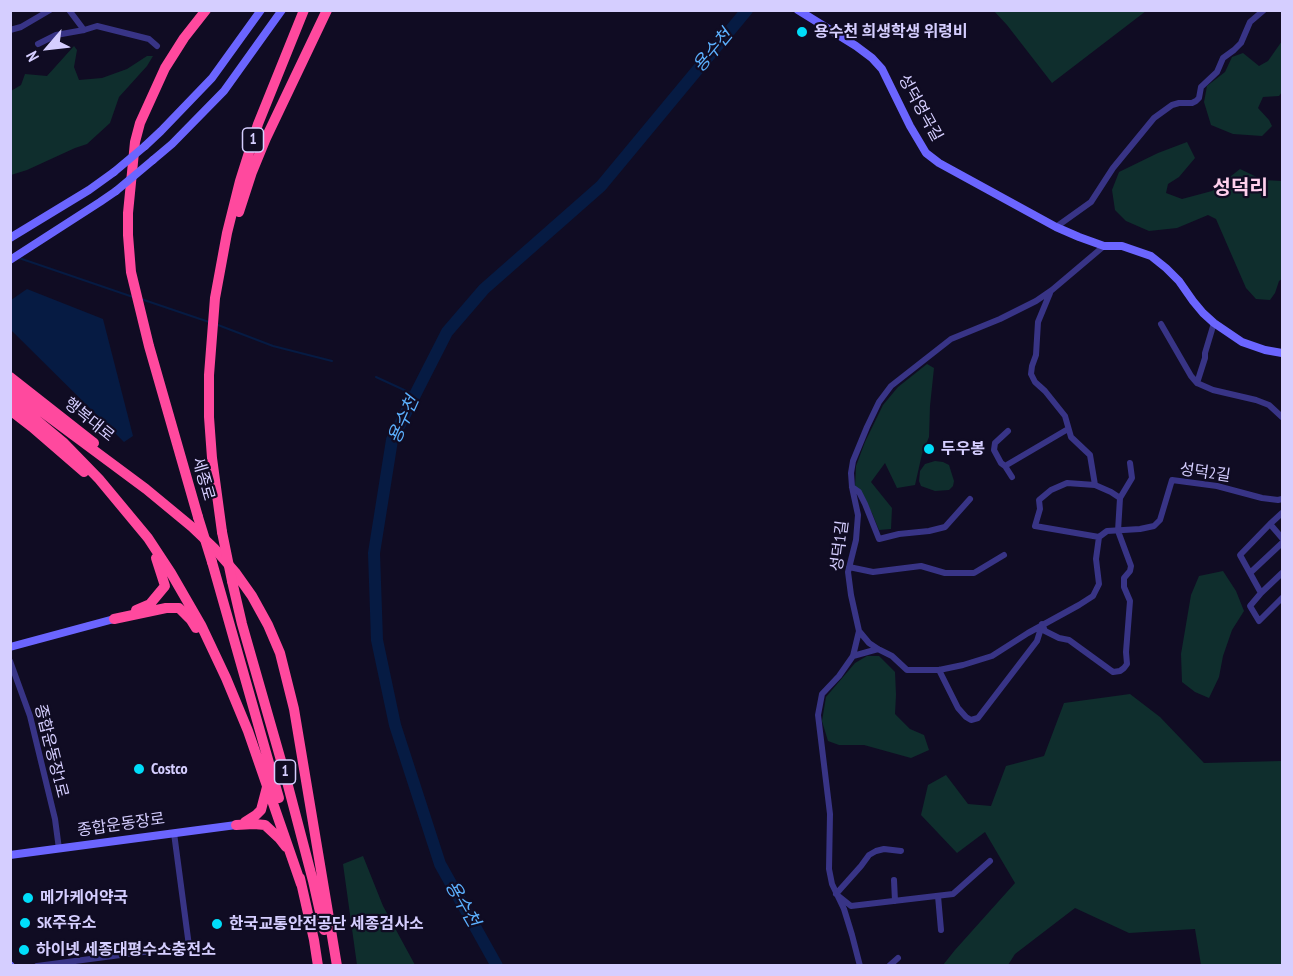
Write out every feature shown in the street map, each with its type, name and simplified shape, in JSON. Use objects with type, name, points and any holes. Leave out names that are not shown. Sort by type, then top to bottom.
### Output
[{"type":"highway","points":[[165,68],[176,43],[197,10]]},
{"type":"highway","name":"세종로","points":[[206,10],[184,38],[165,68],[140,123],[135,142],[128,213],[131,272],[142,319],[279,798],[301,884],[318,966]]},
{"type":"highway","name":"세종로","points":[[304,10],[258,124],[227,232],[215,298],[209,375],[209,417],[222,532],[232,581],[313,881],[331,966]]},
{"type":"highway","points":[[219,275],[252,172],[327,10]]},
{"type":"highway","name":"행복대로","points":[[10,377],[101,448],[146,489]]},
{"type":"highway","points":[[10,388],[146,489],[192,527],[235,572],[252,596],[280,653],[294,709],[337,966]]},
{"type":"highway","points":[[10,398],[63,442],[99,479],[148,538],[171,573],[214,652],[248,731],[301,884]]},
{"type":"highway","points":[[10,410],[123,507]]},
{"type":"highway","points":[[114,619],[150,604],[165,586],[148,538]]},
{"type":"highway","points":[[114,619],[166,608],[179,608],[191,620],[214,652]]},
{"type":"highway","points":[[236,825],[248,821],[261,810],[268,786]]},
{"type":"highway","points":[[236,825],[265,825],[292,855]]},
{"type":"street","points":[[10,30],[50,10]]},
{"type":"street","points":[[69,10],[84,30]]},
{"type":"street","points":[[10,238],[89,190],[145,146],[212,78],[261,10]]},
{"type":"street","points":[[10,260],[100,202],[172,144],[224,91],[282,10]]},
{"type":"street","name":"성덕영곡길","points":[[798,10],[872,58],[882,69],[926,153],[939,163],[1079,237],[1104,246],[1122,246],[1151,256],[1179,281],[1193,301],[1214,323],[1242,342],[1264,350],[1282,353]]},
{"type":"street","points":[[1056,226],[1091,202],[1113,168],[1154,117],[1172,105],[1192,103],[1199,98],[1201,87],[1216,72],[1223,58],[1238,47],[1250,22],[1264,10]]},
{"type":"street","points":[[38,44],[56,35],[97,26],[148,39],[157,46]]},
{"type":"street","name":"성덕1길","points":[[862,966],[844,909],[832,884],[829,869],[830,814],[818,715],[822,694],[853,656],[858,631],[848,572],[856,540],[858,516],[851,473],[858,446],[879,402],[891,386],[951,339],[1036,301],[1104,246]]},
{"type":"street","name":"성덕1길","points":[[1052,290],[1038,322],[1036,356],[1031,374],[1035,382],[1046,391],[1065,416],[1071,437],[1090,455],[1095,485]]},
{"type":"street","points":[[1197,383],[1214,323]]},
{"type":"street","points":[[1161,324],[1197,383],[1213,390],[1269,405],[1282,417]]},
{"type":"street","points":[[1005,466],[1068,429]]},
{"type":"street","points":[[1008,431],[995,443],[994,450],[1012,477]]},
{"type":"street","points":[[1042,624],[1045,631],[1069,640],[1113,672],[1119,671],[1127,664],[1130,601],[1124,587],[1124,578],[1130,572],[1131,566],[1118,531],[1120,498],[1132,478],[1130,463]]},
{"type":"street","name":"성덕2길","points":[[1099,537],[1107,531],[1154,526],[1160,520],[1172,480],[1217,486],[1262,498],[1282,499]]},
{"type":"street","points":[[858,631],[869,643],[892,656],[907,670],[939,670],[992,656],[1042,624],[1093,596],[1099,584],[1096,559],[1099,537],[1035,526],[1040,509],[1039,500],[1051,490],[1067,483],[1095,485],[1120,498]]},
{"type":"street","points":[[852,487],[859,492],[879,539],[929,531],[945,526],[970,499]]},
{"type":"street","points":[[1261,593],[1240,555],[1282,513]]},
{"type":"street","points":[[1270,524],[1282,538]]},
{"type":"street","points":[[1250,573],[1282,543]]},
{"type":"street","points":[[849,567],[873,572],[921,566],[945,573],[974,573],[1004,555]]},
{"type":"street","points":[[1282,573],[1250,606],[1259,621],[1282,598]]},
{"type":"street","points":[[10,647],[114,619]]},
{"type":"street","points":[[939,670],[958,708],[971,720],[978,718],[1037,641],[1042,624]]},
{"type":"street","points":[[853,656],[878,649]]},
{"type":"street","name":"종합운동장1로","points":[[10,661],[30,716],[55,819],[59,849]]},
{"type":"street","name":"종합운동장로","points":[[10,855],[236,825]]},
{"type":"street","points":[[37,966],[189,946],[174,834]]},
{"type":"street","points":[[901,851],[884,849],[869,855],[836,894],[851,906],[953,894],[990,861]]},
{"type":"street","points":[[894,880],[895,901]]},
{"type":"street","points":[[938,896],[941,930]]},
{"type":"street","points":[[97,958],[98,966]]},
{"type":"street","points":[[889,966],[897,958]]},
{"type":"green space","points":[[994,11],[1146,11],[1052,83]]},
{"type":"green space","points":[[1282,41],[1282,92],[1279,96],[1263,97],[1258,108],[1272,126],[1262,136],[1233,134],[1211,125],[1204,102],[1207,86],[1225,72],[1232,57],[1243,53],[1259,66],[1268,61]]},
{"type":"green space","points":[[74,46],[77,50],[74,67],[79,80],[102,78],[127,69],[147,56],[153,56],[119,97],[110,123],[87,144],[11,175],[11,91],[21,85],[25,74],[47,76]]},
{"type":"green space","points":[[1187,142],[1195,158],[1179,177],[1168,184],[1166,193],[1182,199],[1212,191],[1240,169],[1263,180],[1282,181],[1282,279],[1270,300],[1256,299],[1246,288],[1216,219],[1208,215],[1177,228],[1149,231],[1126,221],[1115,210],[1112,190],[1119,172]]},
{"type":"green space","points":[[927,364],[934,368],[929,437],[922,454],[915,485],[897,488],[885,463],[871,482],[892,508],[891,529],[879,530],[872,513],[855,487],[856,466],[883,405],[898,387]]},
{"type":"green space","points":[[935,461],[949,465],[954,481],[949,490],[935,491],[921,486],[920,471],[925,464]]},
{"type":"green space","points":[[1223,571],[1236,591],[1244,611],[1232,630],[1219,677],[1209,698],[1195,692],[1182,682],[1181,654],[1191,595],[1199,576]]},
{"type":"green space","points":[[867,656],[879,656],[895,672],[895,714],[910,729],[924,735],[929,750],[911,758],[864,745],[839,745],[828,741],[822,721],[826,697],[855,663]]},
{"type":"green space","points":[[1130,694],[1160,717],[1204,763],[1282,761],[1282,965],[1201,965],[1195,929],[1129,933],[1075,908],[1015,954],[1008,965],[943,965],[1015,883],[985,832],[957,853],[921,815],[928,785],[946,775],[968,804],[991,806],[1006,766],[1044,756],[1064,703]]},
{"type":"green space","points":[[363,856],[383,906],[415,965],[357,965],[343,864]]},
{"type":"water","points":[[27,289],[103,319],[133,436],[124,442],[11,330],[11,300]]},
{"type":"waterway","name":"용수천","points":[[497,966],[440,864],[395,725],[377,640],[374,553],[392,440],[447,332],[484,289],[601,186],[747,10]]},
{"type":"waterway","points":[[19,258],[133,297]]},
{"type":"waterway","points":[[141,299],[209,322]]},
{"type":"waterway","points":[[218,325],[273,346],[332,361]]},
{"type":"waterway","points":[[376,377],[415,395]]},
{"type":"place","name":"용수천 희생학생 위령비","points":[[802,32]]},
{"type":"place","name":"두우봉","points":[[929,449]]},
{"type":"place","name":"Costco","points":[[139,769]]},
{"type":"place","name":"메가케어약국","points":[[28,898]]},
{"type":"place","name":"SK주유소","points":[[25,923]]},
{"type":"place","name":"한국교통안전공단 세종검사소","points":[[217,924]]},
{"type":"place","name":"하이넷 세종대평수소충전소","points":[[24,950]]},
{"type":"district","name":"성덕리","points":[[1240,188]]}]
